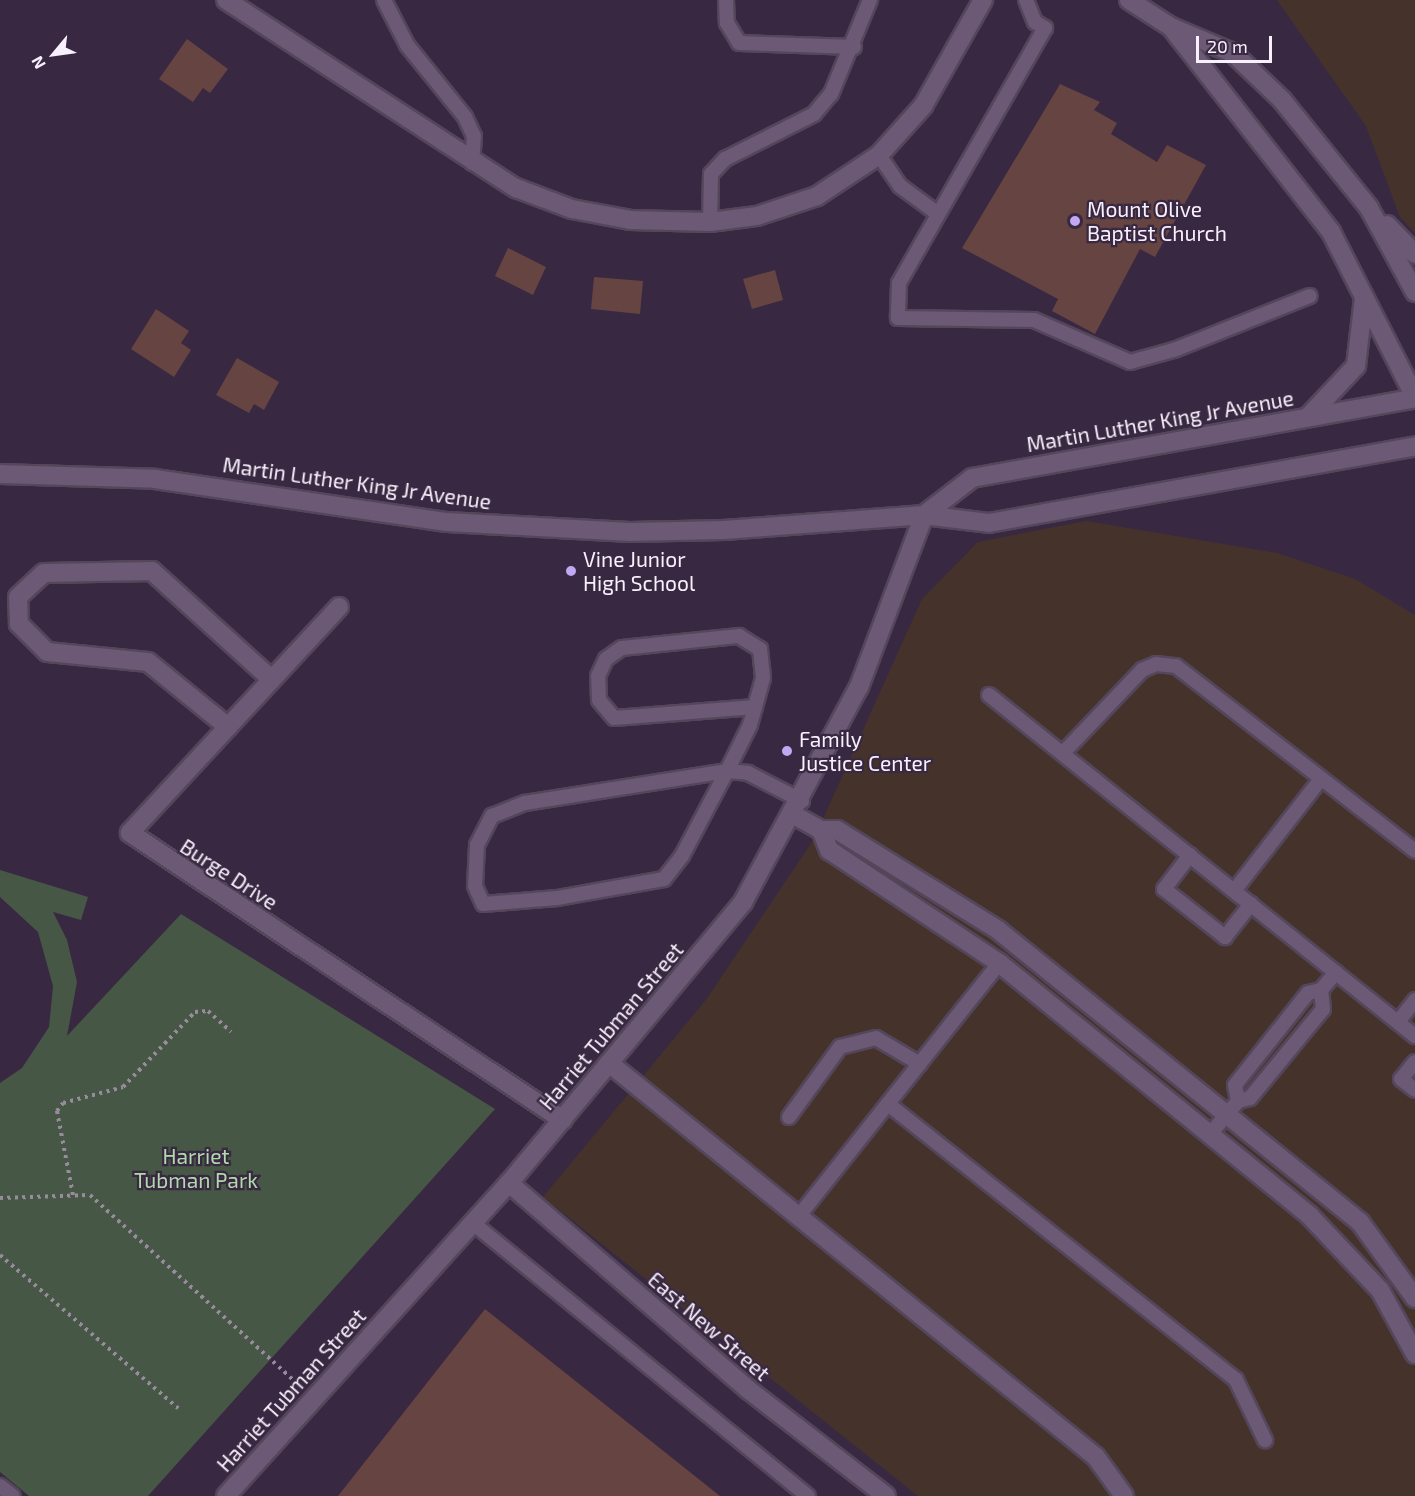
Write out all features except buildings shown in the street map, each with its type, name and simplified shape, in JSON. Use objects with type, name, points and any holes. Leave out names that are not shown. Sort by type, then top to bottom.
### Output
[{"type":"street","points":[[226,0],[399,108],[472,163],[572,209],[630,220],[710,222],[757,216],[817,196],[879,155],[923,106],[983,0]]},
{"type":"street","points":[[1129,0],[1172,27],[1233,53],[1327,149],[1369,208],[1415,292]]},
{"type":"street","points":[[1172,27],[1293,177],[1365,293],[1415,398]]},
{"type":"street","points":[[1369,208],[1415,254]]},
{"type":"street","points":[[1309,416],[1356,366],[1365,293]]},
{"type":"street","name":"Martin Luther King Jr Avenue","points":[[924,515],[972,478],[1415,398]]},
{"type":"street","name":"Martin Luther King Jr Avenue","points":[[0,474],[155,479],[447,522],[553,529],[724,530],[924,515],[989,523],[1415,446]]},
{"type":"street","name":"Harriet Tubman Street","points":[[226,1496],[509,1183],[742,902],[798,808],[859,687],[924,515]]},
{"type":"street","points":[[228,726],[148,662],[47,652],[19,624],[18,597],[44,573],[152,571],[271,679]]},
{"type":"street","name":"Burge Drive","points":[[339,606],[130,833],[563,1120]]},
{"type":"street","points":[[798,808],[821,830],[829,850],[999,963],[1210,1133],[1353,1257],[1380,1290],[1415,1354]]},
{"type":"street","points":[[821,830],[837,830],[998,930],[1232,1108],[1359,1222],[1415,1298]]},
{"type":"street","points":[[609,1063],[1096,1457],[1124,1496]]},
{"type":"street","name":"East New Street","points":[[509,1183],[749,1390],[886,1496]]},
{"type":"lane","points":[[384,0],[407,45],[465,117],[474,136],[472,163]]},
{"type":"lane","points":[[726,0],[727,23],[739,43],[854,47]]},
{"type":"lane","points":[[710,222],[711,174],[724,159],[814,114],[831,94],[854,47],[870,0]]},
{"type":"lane","points":[[1026,0],[1035,21],[1045,28],[899,283],[898,318],[1034,320],[1130,362],[1174,350],[1310,296]]},
{"type":"lane","points":[[879,155],[900,186],[938,214]]},
{"type":"lane","points":[[755,707],[614,718],[599,700],[598,676],[606,659],[622,648],[739,636],[760,649],[763,678],[755,707],[727,771],[664,879],[557,898],[483,904],[475,886],[477,845],[492,816],[525,803],[727,771],[748,773],[798,808]]},
{"type":"lane","points":[[1063,753],[1142,670],[1156,664],[1176,666],[1415,851]]},
{"type":"lane","points":[[989,695],[1415,1036]]},
{"type":"lane","points":[[1234,891],[1321,779]]},
{"type":"lane","points":[[1190,855],[1164,889],[1225,937],[1251,904]]},
{"type":"lane","points":[[798,1217],[999,963]]},
{"type":"lane","points":[[1232,1108],[1235,1085],[1308,993],[1321,990],[1336,972]]},
{"type":"lane","points":[[1210,1133],[1232,1108],[1250,1098],[1323,1009],[1321,990]]},
{"type":"lane","points":[[1398,1022],[1415,1000]]},
{"type":"lane","points":[[789,1117],[840,1047],[876,1038],[920,1064]]},
{"type":"lane","points":[[1415,1062],[1401,1079],[1415,1090]]},
{"type":"lane","points":[[888,1104],[1236,1380],[1265,1440]]},
{"type":"lane","points":[[473,1223],[808,1496]]},
{"type":"lane","points":[[0,1486],[13,1496]]},
{"type":"path","points":[[73,1195],[57,1111],[63,1102],[123,1087],[195,1012],[208,1011],[231,1032]]},
{"type":"path","points":[[0,1198],[90,1195],[314,1399]]},
{"type":"path","points":[[0,1255],[178,1408]]},
{"type":"shaded area","points":[[1277,0],[1415,0],[1415,233],[1400,217],[1366,126]]},
{"type":"shaded area","points":[[1086,521],[1277,553],[1355,579],[1415,615],[1415,1496],[918,1496],[543,1197],[706,1000],[814,839],[922,599],[978,542]]},
{"type":"green space","name":"Harriet Tubman Park","points":[[0,870],[88,897],[81,920],[53,912],[67,940],[77,982],[67,1036],[181,914],[495,1109],[148,1496],[29,1496],[0,1472],[0,1083],[22,1068],[49,1027],[53,986],[38,932],[0,897]]},
{"type":"place","name":"Mount Olive Baptist Church","points":[[1075,221]]},
{"type":"place","name":"Vine Junior High School","points":[[571,571]]},
{"type":"place","name":"Family Justice Center","points":[[787,751]]}]
